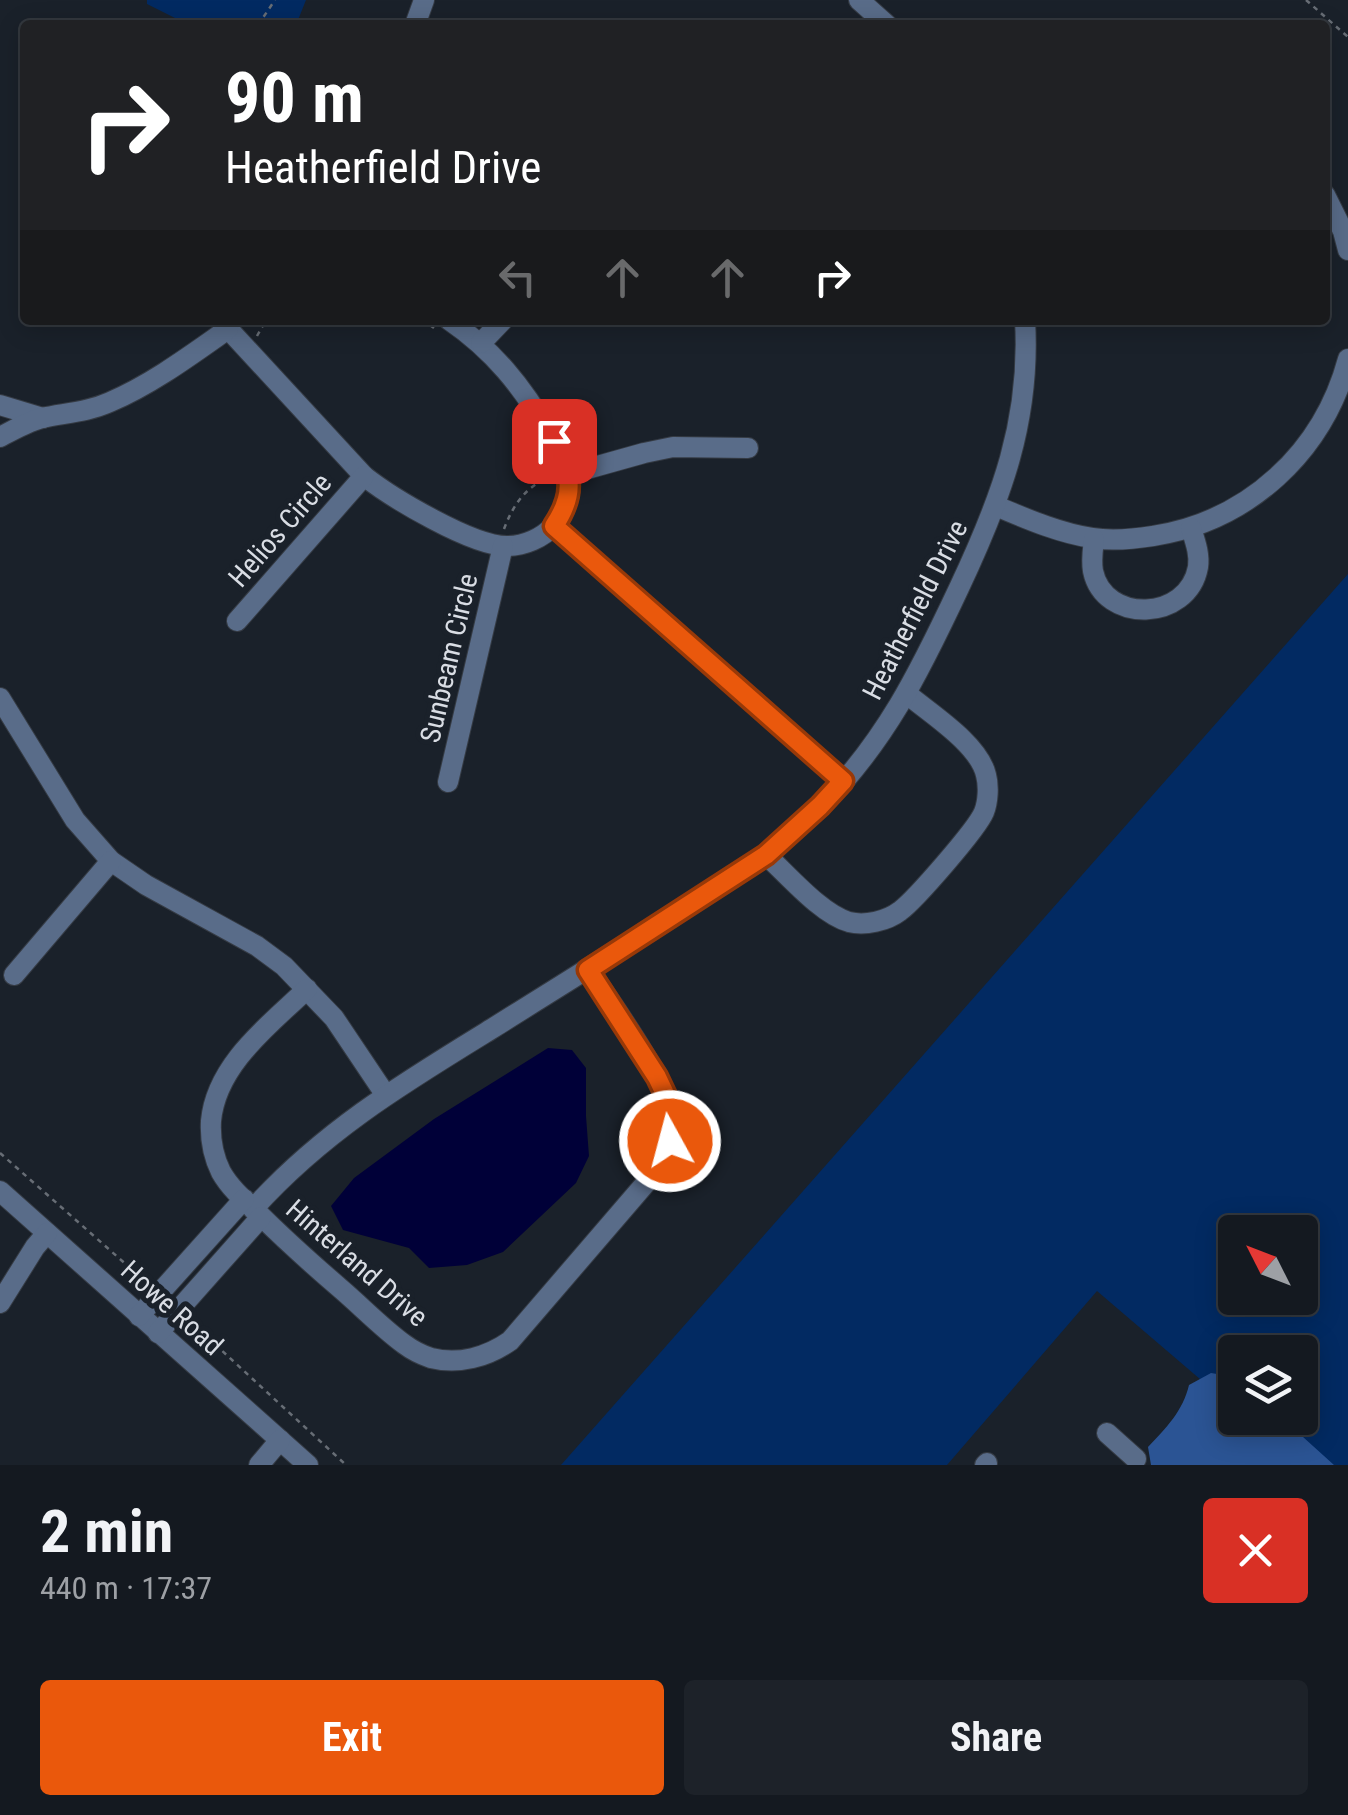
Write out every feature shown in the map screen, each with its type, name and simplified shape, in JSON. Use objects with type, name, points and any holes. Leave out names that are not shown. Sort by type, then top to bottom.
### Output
[{"type":"street","points":[[860,0],[882,20]]},
{"type":"street","points":[[1330,205],[1348,250]]},
{"type":"street","points":[[0,437],[43,418],[77,413],[113,401],[232,326],[364,476],[394,498],[464,533],[504,534],[533,540],[554,526],[570,488],[561,475],[554,441],[522,388],[481,343],[443,325]]},
{"type":"street","points":[[481,343],[497,325]]},
{"type":"street","name":"Heatherfield Drive","points":[[139,1316],[304,1158],[385,1094],[766,855],[843,781],[881,736],[907,694],[996,506],[1023,399],[1026,325]]},
{"type":"street","points":[[996,506],[1094,539],[1148,536],[1192,528],[1250,500],[1291,465],[1330,407],[1348,360]]},
{"type":"street","points":[[0,406],[43,418]]},
{"type":"street","points":[[561,475],[657,450],[748,448]]},
{"type":"street","name":"Helios Circle","points":[[237,621],[364,476]]},
{"type":"street","points":[[554,526],[843,781]]},
{"type":"street","points":[[1094,539],[1093,572],[1104,591],[1121,605],[1155,610],[1175,602],[1193,580],[1198,556],[1192,528]]},
{"type":"street","name":"Sunbeam Circle","points":[[448,782],[504,534]]},
{"type":"street","points":[[766,855],[826,910],[850,922],[864,924],[886,918],[916,896],[976,826],[985,810],[988,790],[980,760],[970,748],[907,694]]},
{"type":"street","points":[[1,704],[75,820],[111,861],[146,885],[257,946],[284,966],[334,1018],[385,1094]]},
{"type":"street","points":[[14,975],[111,861]]},
{"type":"street","name":"Hinterland Drive","points":[[307,989],[233,1065],[218,1094],[211,1124],[214,1156],[222,1174],[253,1208],[404,1344],[432,1358],[462,1360],[489,1354],[510,1340],[657,1170],[670,1141],[672,1122],[657,1077],[588,970]]},
{"type":"street","name":"Howe Road","points":[[0,1191],[308,1465]]},
{"type":"street","name":"Heatherfield Drive","points":[[158,1333],[253,1208]]},
{"type":"street","points":[[0,1303],[47,1233]]},
{"type":"street","points":[[1107,1433],[1136,1458]]},
{"type":"street","points":[[259,1465],[280,1440]]},
{"type":"path","points":[[1306,0],[1328,20]]},
{"type":"path","points":[[232,326],[256,338],[263,325]]},
{"type":"path","points":[[504,534],[522,496],[542,480],[561,475]]},
{"type":"shaded area","points":[[147,0],[306,0],[298,20],[179,20],[147,4]]},
{"type":"shaded area","points":[[1348,574],[1348,1465],[1300,1465],[1265,1435],[1318,1435],[1318,1335],[1218,1335],[1218,1394],[1097,1291],[947,1465],[561,1465]]},
{"type":"shaded area","points":[[548,1048],[572,1050],[586,1068],[589,1156],[576,1183],[503,1252],[467,1265],[429,1268],[409,1248],[343,1230],[331,1206],[354,1178],[434,1119]]},
{"type":"shaded area","points":[[1211,1373],[1218,1374],[1218,1435],[1301,1435],[1334,1465],[1151,1465],[1148,1447],[1178,1411],[1189,1385]]},
{"type":"route","points":[[554,441],[569,474],[570,488],[554,526],[843,781],[766,855],[588,970],[657,1077],[672,1122],[670,1141]]}]
